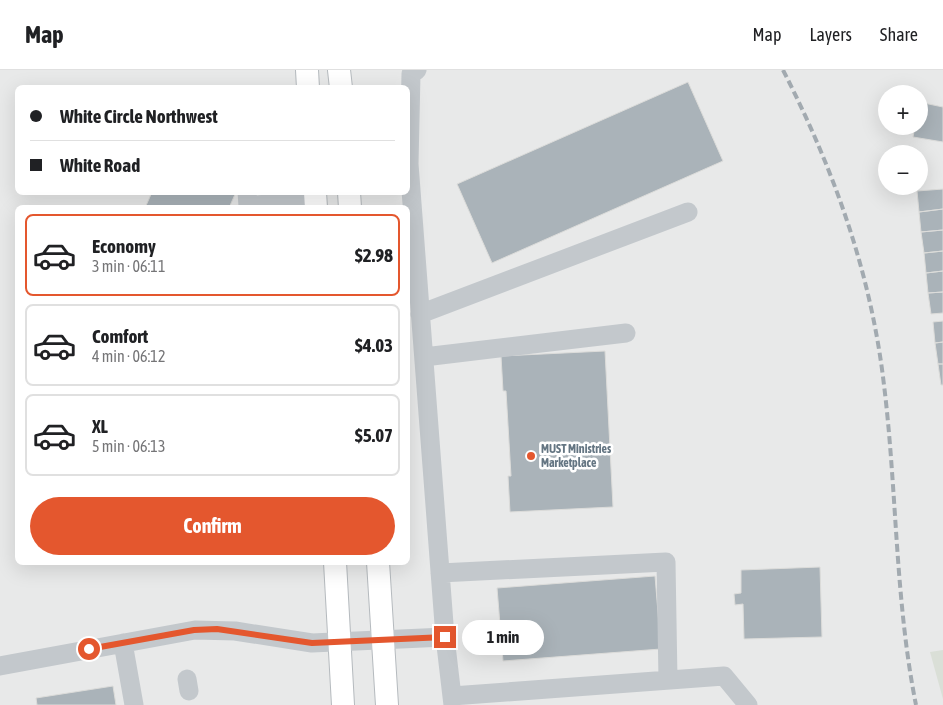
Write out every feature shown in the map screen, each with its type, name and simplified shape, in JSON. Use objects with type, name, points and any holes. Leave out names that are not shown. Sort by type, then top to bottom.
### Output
[{"type":"main road","points":[[307,70],[308,85]]},
{"type":"main road","points":[[339,70],[341,85]]},
{"type":"main road","points":[[335,565],[343,705]]},
{"type":"main road","points":[[378,565],[384,640],[386,705]]},
{"type":"street","points":[[410,119],[411,74],[417,70]]},
{"type":"street","points":[[410,178],[445,637],[452,700],[724,676],[748,705]]},
{"type":"street","points":[[259,205],[315,200]]},
{"type":"street","points":[[420,314],[688,212]]},
{"type":"street","points":[[424,357],[475,353],[626,333]]},
{"type":"street","points":[[440,572],[666,562],[668,680]]},
{"type":"street","points":[[0,666],[194,630],[217,629],[294,642],[445,637]]},
{"type":"street","points":[[123,643],[134,705]]},
{"type":"shaded area","points":[[0,70],[943,70],[943,705],[0,705]]},
{"type":"shaded area","points":[[943,650],[943,699],[930,652]]},
{"type":"building","points":[[688,82],[723,161],[492,263],[457,184]]},
{"type":"building","points":[[928,104],[943,107],[943,142],[913,137],[913,135],[928,135]]},
{"type":"building","points":[[943,189],[943,209],[919,212],[917,195],[928,195],[928,190]]},
{"type":"building","points":[[151,195],[235,195],[230,205],[146,205]]},
{"type":"building","points":[[943,209],[943,230],[921,232],[919,212]]},
{"type":"building","points":[[943,230],[943,251],[924,253],[921,232]]},
{"type":"building","points":[[943,251],[943,271],[926,273],[924,253]]},
{"type":"building","points":[[943,271],[943,292],[928,293],[926,273]]},
{"type":"building","points":[[943,292],[943,313],[931,314],[928,293]]},
{"type":"building","points":[[943,321],[943,342],[935,343],[933,322]]},
{"type":"building","points":[[943,342],[943,364],[938,364],[935,343]]},
{"type":"building","points":[[605,351],[613,507],[510,512],[508,476],[511,476],[506,391],[503,391],[501,356]]},
{"type":"building","points":[[938,364],[943,364],[943,385],[941,385]]},
{"type":"building","points":[[820,567],[822,637],[744,639],[743,604],[735,605],[734,594],[741,593],[741,570]]},
{"type":"building","points":[[655,576],[661,649],[503,661],[497,588]]},
{"type":"building","points":[[113,686],[116,705],[37,705],[36,698]]},
{"type":"railway","points":[[783,70],[834,184],[860,262],[870,303],[884,385],[900,586],[909,665],[916,705]]},
{"type":"place","name":"MUST Ministries Marketplace","points":[[531,456]]},
{"type":"route","points":[[89,649],[194,630],[217,629],[294,642],[312,643],[445,637]]}]
